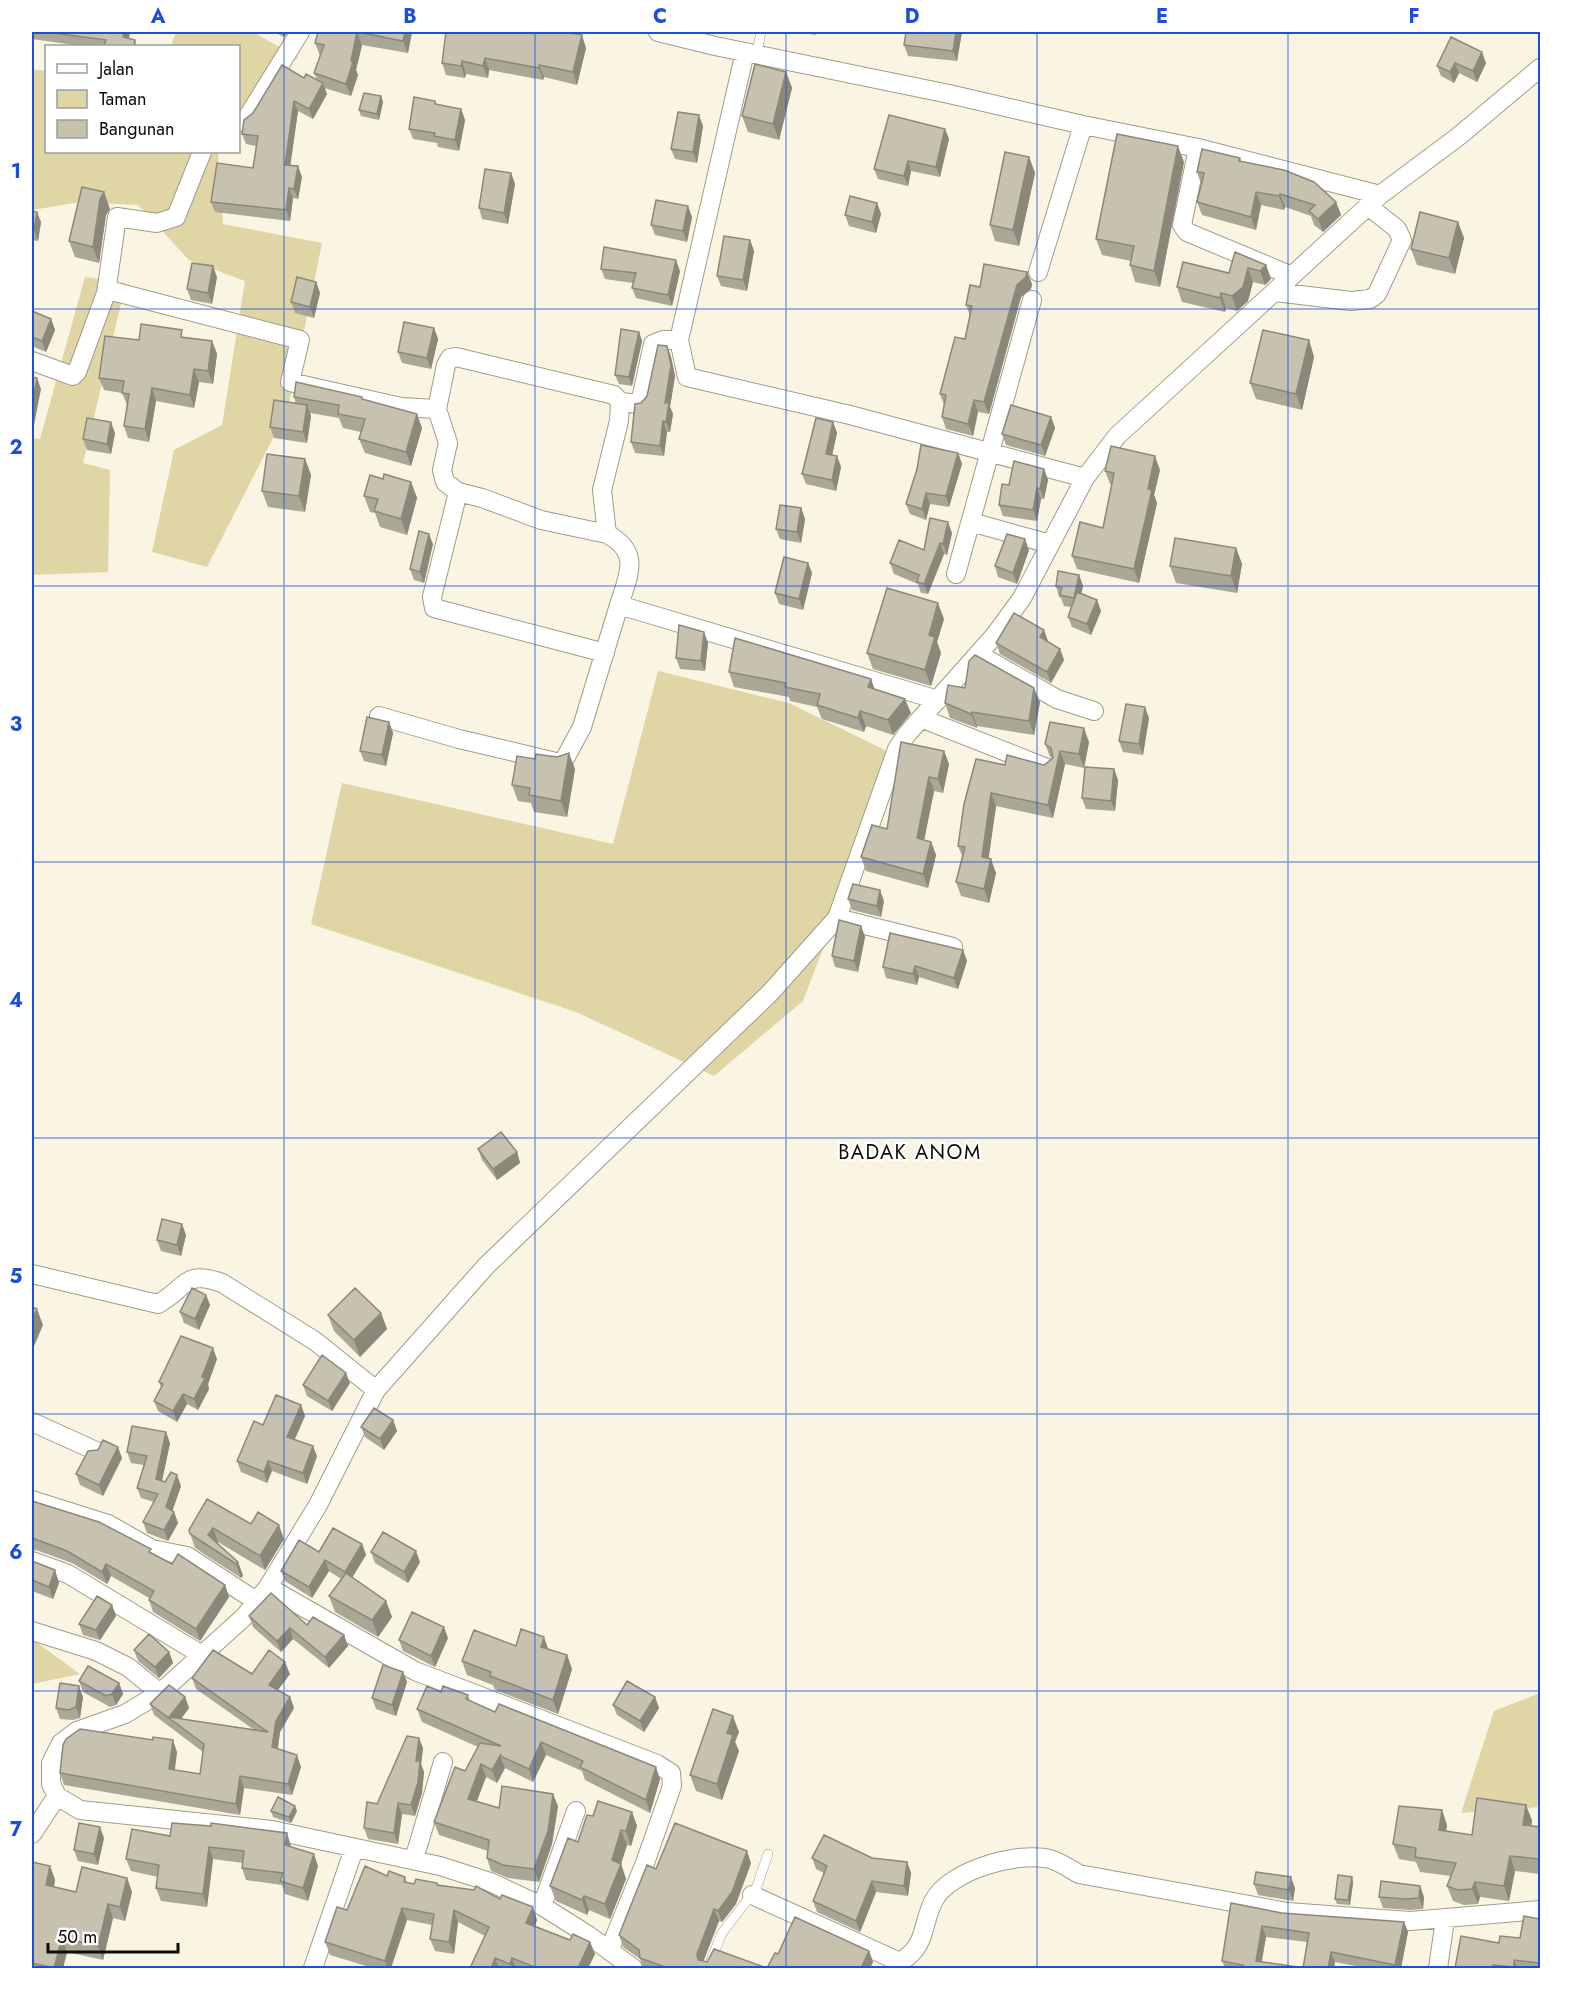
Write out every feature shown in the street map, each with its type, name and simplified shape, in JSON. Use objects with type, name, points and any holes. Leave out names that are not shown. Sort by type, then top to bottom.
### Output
[{"type":"street","points":[[240,122],[247,118],[300,32]]},
{"type":"street","points":[[658,32],[1198,148],[1374,201],[1397,229],[1402,240],[1377,294],[1362,302],[1275,292]]},
{"type":"street","points":[[751,52],[679,340],[687,377],[850,415],[990,455],[1085,478]]},
{"type":"street","points":[[633,1968],[542,1906],[490,1882],[414,1859],[354,1849],[272,1830],[80,1810],[57,1796],[51,1784],[51,1763],[61,1743],[77,1731],[125,1714],[160,1693],[256,1601],[268,1587],[318,1505],[376,1390],[486,1266],[770,993],[837,918],[888,768],[907,734],[978,654],[1022,598],[1085,478],[1118,436],[1374,201],[1459,136],[1540,68]]},
{"type":"street","points":[[1038,272],[1083,125]]},
{"type":"street","points":[[1198,148],[1181,220],[1187,232],[1292,276]]},
{"type":"street","points":[[32,361],[69,376],[77,372],[106,293],[117,217],[157,223],[176,217],[202,153]]},
{"type":"street","points":[[106,293],[116,291],[300,340],[291,382],[401,407],[437,409]]},
{"type":"street","points":[[956,574],[1032,300]]},
{"type":"street","points":[[620,402],[640,404],[653,344],[663,340],[679,340]]},
{"type":"street","points":[[379,716],[459,740],[563,762],[582,727],[628,578],[630,554],[622,542],[607,534],[541,520],[483,498],[458,492],[445,482],[442,470],[448,442],[437,409],[446,365],[450,358],[456,357],[614,395],[620,402],[619,421],[602,490],[607,534]]},
{"type":"street","points":[[458,492],[432,597],[434,608],[605,653]]},
{"type":"street","points":[[971,522],[1050,544]]},
{"type":"street","points":[[619,605],[938,700]]},
{"type":"street","points":[[978,654],[1056,699],[1094,711]]},
{"type":"street","points":[[922,719],[1047,768]]},
{"type":"street","points":[[837,918],[953,948]]},
{"type":"street","points":[[32,1274],[158,1304],[170,1298],[182,1283],[195,1277],[222,1283],[315,1341],[376,1390]]},
{"type":"street","points":[[32,1422],[96,1451]]},
{"type":"street","points":[[32,1500],[108,1524],[152,1550],[187,1556],[256,1601]]},
{"type":"street","points":[[32,1561],[68,1574],[202,1655]]},
{"type":"street","points":[[268,1587],[415,1671],[647,1760],[671,1773],[672,1786],[645,1863],[609,1951]]},
{"type":"street","points":[[32,1631],[96,1651],[128,1667],[160,1693]]},
{"type":"street","points":[[414,1859],[443,1762]]},
{"type":"street","points":[[32,1834],[57,1796]]},
{"type":"street","points":[[542,1906],[576,1810]]},
{"type":"street","points":[[313,1968],[354,1849]]},
{"type":"street","points":[[752,1895],[900,1962],[920,1946],[928,1913],[935,1898],[944,1888],[961,1877],[1014,1857],[1050,1859],[1078,1874],[1287,1912],[1410,1921],[1444,1920],[1540,1910]]},
{"type":"street","points":[[1438,1968],[1444,1920]]},
{"type":"lane","points":[[751,52],[762,32]]},
{"type":"lane","points":[[708,1968],[722,1933],[752,1895],[768,1854]]},
{"type":"green space","points":[[176,32],[252,32],[298,57],[240,111],[240,45],[171,45]]},
{"type":"green space","points":[[32,69],[45,71],[45,153],[218,153],[223,224],[322,243],[288,409],[207,567],[152,552],[174,450],[222,425],[245,281],[189,260],[138,205],[81,202],[32,210]]},
{"type":"green space","points":[[85,277],[126,283],[83,463],[110,470],[108,572],[32,575],[32,438],[40,439]]},
{"type":"green space","points":[[658,671],[789,703],[897,756],[803,1001],[714,1076],[576,1012],[311,924],[342,783],[613,844]]},
{"type":"green space","points":[[32,1639],[80,1674],[32,1684]]},
{"type":"green space","points":[[1540,1693],[1540,1807],[1461,1813],[1494,1711]]},
{"type":"building","points":[[47,32],[124,32],[123,37],[135,40],[134,45],[104,45],[106,40]]},
{"type":"building","points":[[318,32],[357,32],[351,61],[353,62],[346,84],[314,73],[324,45],[315,43]]},
{"type":"building","points":[[357,32],[405,32],[403,41]]},
{"type":"building","points":[[446,32],[565,32],[582,35],[573,72],[485,58],[483,66],[462,61],[461,66],[442,63]]},
{"type":"building","points":[[906,32],[956,32],[953,51],[904,45]]},
{"type":"building","points":[[1451,37],[1482,52],[1473,71],[1455,63],[1450,72],[1437,66]]},
{"type":"building","points":[[755,64],[786,72],[773,124],[742,116]]},
{"type":"building","points":[[282,65],[304,78],[306,74],[323,83],[309,109],[294,101],[285,165],[298,166],[294,189],[289,188],[286,210],[211,202],[217,163],[253,168],[258,136],[242,134],[244,120],[253,113]]},
{"type":"building","points":[[364,93],[381,96],[377,114],[359,110]]},
{"type":"building","points":[[414,97],[461,109],[455,140],[434,136],[435,133],[409,129]]},
{"type":"building","points":[[678,112],[699,115],[693,152],[671,149]]},
{"type":"building","points":[[889,115],[945,129],[936,167],[908,161],[904,176],[874,169]]},
{"type":"building","points":[[1117,134],[1178,146],[1154,271],[1130,265],[1134,246],[1096,239]]},
{"type":"building","points":[[1202,149],[1240,158],[1239,161],[1284,170],[1314,182],[1336,202],[1318,219],[1309,211],[1315,205],[1280,194],[1279,196],[1256,192],[1251,217],[1197,202],[1204,173],[1197,172]]},
{"type":"building","points":[[1005,152],[1029,157],[1013,230],[990,225]]},
{"type":"building","points":[[485,169],[511,173],[504,213],[479,208]]},
{"type":"building","points":[[82,187],[104,192],[100,199],[93,247],[69,241]]},
{"type":"building","points":[[850,196],[877,203],[872,222],[845,215]]},
{"type":"building","points":[[656,200],[688,206],[683,231],[651,225]]},
{"type":"building","points":[[32,211],[37,212],[34,230],[32,230]]},
{"type":"building","points":[[1420,212],[1458,222],[1449,258],[1411,249]]},
{"type":"building","points":[[724,236],[750,240],[743,280],[717,276]]},
{"type":"building","points":[[604,247],[676,260],[668,295],[632,288],[636,273],[601,269]]},
{"type":"building","points":[[1235,252],[1266,265],[1260,271],[1248,268],[1243,287],[1232,296],[1221,293],[1220,298],[1177,287],[1183,262],[1229,273]]},
{"type":"building","points":[[192,263],[213,266],[208,293],[187,289]]},
{"type":"building","points":[[984,264],[1027,272],[1026,277],[1017,285],[984,402],[974,400],[968,424],[942,417],[946,395],[940,394],[955,337],[965,339],[972,306],[966,305],[970,285],[980,287]]},
{"type":"building","points":[[297,277],[316,282],[310,307],[291,302]]},
{"type":"building","points":[[32,311],[51,319],[42,341],[32,337]]},
{"type":"building","points":[[404,322],[434,328],[427,358],[398,352]]},
{"type":"building","points":[[141,324],[182,330],[181,337],[212,341],[208,371],[194,369],[190,395],[152,388],[145,429],[124,426],[129,394],[122,393],[124,381],[99,378],[105,336],[139,340]]},
{"type":"building","points":[[621,329],[639,332],[629,377],[615,375]]},
{"type":"building","points":[[1263,330],[1309,340],[1296,394],[1250,383]]},
{"type":"building","points":[[658,345],[667,346],[671,365],[665,403],[669,403],[666,422],[663,421],[660,446],[631,442],[635,404],[641,403],[647,396]]},
{"type":"building","points":[[32,377],[37,378],[32,406]]},
{"type":"building","points":[[296,382],[362,397],[362,399],[417,414],[406,452],[359,439],[365,419],[338,414],[339,405],[294,397]]},
{"type":"building","points":[[274,400],[307,405],[303,432],[270,427]]},
{"type":"building","points":[[1011,405],[1051,417],[1041,445],[1002,434]]},
{"type":"building","points":[[87,418],[111,422],[107,444],[83,439]]},
{"type":"building","points":[[816,418],[833,422],[826,454],[837,456],[832,480],[802,474]]},
{"type":"building","points":[[921,445],[958,453],[946,496],[926,493],[922,509],[906,504],[917,469]]},
{"type":"building","points":[[1111,446],[1155,456],[1148,489],[1152,490],[1134,569],[1072,556],[1080,522],[1103,528],[1114,473],[1105,471]]},
{"type":"building","points":[[267,454],[305,459],[299,496],[262,491]]},
{"type":"building","points":[[1014,461],[1044,469],[1040,489],[1037,488],[1033,510],[999,505],[1002,484],[1009,485]]},
{"type":"building","points":[[384,474],[411,482],[401,519],[374,511],[378,499],[364,496],[370,475],[383,479]]},
{"type":"building","points":[[780,505],[801,508],[797,532],[776,529]]},
{"type":"building","points":[[930,518],[948,522],[943,544],[940,543],[924,584],[917,582],[919,575],[890,563],[899,540],[924,550]]},
{"type":"building","points":[[419,531],[429,534],[420,572],[410,569]]},
{"type":"building","points":[[1007,534],[1025,539],[1013,573],[995,566]]},
{"type":"building","points":[[1175,538],[1236,548],[1231,576],[1170,566]]},
{"type":"building","points":[[784,557],[808,563],[799,599],[775,593]]},
{"type":"building","points":[[1058,571],[1079,575],[1074,598],[1060,595],[1062,588],[1056,586]]},
{"type":"building","points":[[887,588],[938,603],[929,635],[935,637],[925,670],[867,653]]},
{"type":"building","points":[[1077,592],[1097,600],[1087,624],[1068,617]]},
{"type":"building","points":[[1014,613],[1044,630],[1040,637],[1060,649],[1047,672],[996,643]]},
{"type":"building","points":[[679,625],[704,632],[701,661],[676,658]]},
{"type":"building","points":[[735,638],[871,679],[868,687],[905,699],[888,720],[860,711],[858,718],[817,705],[820,694],[785,687],[786,683],[729,672]]},
{"type":"building","points":[[975,655],[1034,688],[1029,721],[972,712],[971,714],[945,703],[948,685],[965,688],[969,661]]},
{"type":"building","points":[[1126,704],[1145,707],[1139,744],[1119,741]]},
{"type":"building","points":[[367,717],[389,722],[382,755],[360,751]]},
{"type":"building","points":[[1050,722],[1084,728],[1079,754],[1060,751],[1048,805],[991,793],[982,857],[991,859],[984,889],[956,882],[965,847],[958,846],[964,804],[976,759],[1005,765],[1007,755],[1044,765],[1053,758],[1051,748],[1045,744]]},
{"type":"building","points":[[901,742],[944,751],[938,779],[929,777],[917,838],[931,842],[923,874],[861,857],[872,825],[887,829]]},
{"type":"building","points":[[569,753],[561,801],[529,795],[530,788],[512,785],[517,756],[535,759],[536,754],[557,757]]},
{"type":"building","points":[[1085,767],[1114,769],[1111,801],[1082,798]]},
{"type":"building","points":[[853,884],[880,890],[877,906],[848,899]]},
{"type":"building","points":[[839,920],[861,926],[854,961],[832,956]]},
{"type":"building","points":[[890,933],[963,950],[954,978],[915,966],[913,974],[883,967]]},
{"type":"building","points":[[501,1132],[517,1152],[493,1169],[478,1149]]},
{"type":"building","points":[[162,1219],[182,1224],[177,1245],[157,1240]]},
{"type":"building","points":[[192,1288],[206,1295],[195,1319],[180,1312]]},
{"type":"building","points":[[355,1288],[381,1313],[354,1340],[328,1315]]},
{"type":"building","points":[[32,1307],[37,1309],[32,1321]]},
{"type":"building","points":[[181,1336],[213,1348],[202,1377],[205,1378],[194,1399],[183,1394],[173,1411],[154,1401],[163,1384],[159,1382]]},
{"type":"building","points":[[322,1355],[346,1373],[328,1401],[303,1385]]},
{"type":"building","points":[[276,1395],[301,1405],[287,1437],[313,1446],[303,1473],[268,1461],[264,1472],[237,1461],[254,1421],[263,1425]]},
{"type":"building","points":[[374,1408],[393,1420],[380,1439],[361,1427]]},
{"type":"building","points":[[132,1426],[166,1432],[156,1479],[165,1482],[171,1472],[177,1475],[166,1507],[174,1512],[164,1530],[143,1522],[158,1494],[137,1488],[147,1456],[127,1452]]},
{"type":"building","points":[[103,1440],[118,1447],[99,1485],[76,1474],[88,1451],[98,1450]]},
{"type":"building","points":[[207,1499],[251,1524],[258,1512],[279,1525],[260,1556],[213,1528],[208,1535],[238,1562],[236,1564],[190,1534],[189,1530]]},
{"type":"building","points":[[32,1501],[99,1522],[151,1549],[149,1552],[172,1564],[178,1554],[225,1585],[196,1629],[149,1600],[154,1591],[106,1564],[102,1572],[67,1551],[32,1538]]},
{"type":"building","points":[[333,1528],[362,1544],[345,1572],[325,1560],[309,1587],[281,1571],[299,1540],[319,1552]]},
{"type":"building","points":[[383,1532],[416,1551],[404,1572],[371,1552]]},
{"type":"building","points":[[32,1561],[55,1570],[49,1587],[32,1580]]},
{"type":"building","points":[[346,1573],[386,1601],[372,1620],[329,1596]]},
{"type":"building","points":[[271,1593],[307,1625],[313,1617],[344,1635],[325,1657],[290,1628],[277,1641],[249,1616]]},
{"type":"building","points":[[97,1596],[112,1605],[96,1630],[79,1624]]},
{"type":"building","points":[[412,1612],[444,1627],[431,1656],[399,1640]]},
{"type":"building","points":[[521,1629],[544,1637],[541,1647],[567,1655],[553,1700],[490,1676],[491,1672],[462,1661],[474,1630],[516,1646]]},
{"type":"building","points":[[149,1634],[169,1652],[155,1667],[134,1650]]},
{"type":"building","points":[[213,1650],[252,1674],[269,1650],[285,1662],[269,1685],[290,1697],[276,1721],[272,1747],[297,1755],[288,1784],[240,1776],[236,1804],[60,1773],[63,1745],[66,1739],[80,1729],[153,1740],[153,1737],[173,1740],[169,1769],[200,1774],[204,1744],[150,1704],[169,1685],[185,1697],[169,1717],[268,1732],[192,1678]]},
{"type":"building","points":[[383,1665],[403,1672],[392,1705],[372,1698]]},
{"type":"building","points":[[88,1666],[119,1683],[112,1694],[106,1696],[79,1681]]},
{"type":"building","points":[[627,1681],[655,1697],[640,1721],[613,1705]]},
{"type":"building","points":[[60,1683],[79,1686],[76,1707],[69,1710],[56,1708]]},
{"type":"building","points":[[427,1686],[441,1692],[443,1686],[468,1695],[466,1699],[495,1712],[499,1704],[656,1767],[646,1800],[580,1767],[583,1761],[541,1742],[529,1769],[500,1756],[501,1754],[492,1770],[481,1764],[468,1799],[499,1808],[502,1786],[553,1794],[548,1831],[534,1869],[503,1865],[487,1858],[489,1840],[434,1822],[455,1767],[465,1771],[480,1743],[501,1746],[417,1709]]},
{"type":"building","points":[[713,1709],[733,1716],[727,1733],[733,1735],[717,1784],[690,1775]]},
{"type":"building","points":[[407,1736],[419,1738],[416,1761],[420,1761],[418,1782],[411,1805],[398,1803],[394,1833],[364,1828],[367,1802],[377,1804]]},
{"type":"building","points":[[278,1797],[295,1806],[289,1817],[271,1811]]},
{"type":"building","points":[[1477,1798],[1526,1805],[1523,1825],[1540,1827],[1540,1859],[1510,1856],[1504,1886],[1475,1882],[1472,1889],[1458,1890],[1447,1886],[1456,1863],[1415,1857],[1416,1848],[1393,1844],[1399,1806],[1442,1810],[1439,1830],[1472,1835]]},
{"type":"building","points":[[598,1801],[632,1812],[626,1831],[621,1830],[612,1860],[621,1864],[605,1904],[584,1896],[582,1900],[550,1886],[568,1838],[578,1842],[587,1815],[593,1816]]},
{"type":"building","points":[[79,1823],[100,1827],[94,1854],[74,1850]]},
{"type":"building","points":[[172,1823],[211,1826],[211,1823],[287,1833],[285,1845],[314,1854],[303,1888],[280,1881],[283,1873],[242,1868],[244,1851],[209,1847],[203,1894],[156,1888],[159,1865],[126,1859],[132,1829],[170,1836]]},
{"type":"building","points":[[675,1823],[747,1851],[732,1892],[718,1911],[714,1909],[697,1954],[698,1960],[707,1962],[714,1949],[767,1968],[668,1968],[640,1958],[639,1950],[619,1935],[647,1865],[656,1869]]},
{"type":"building","points":[[824,1835],[872,1858],[907,1862],[904,1886],[872,1881],[856,1921],[813,1901],[827,1866],[812,1858]]},
{"type":"building","points":[[32,1862],[50,1866],[46,1885],[76,1892],[82,1867],[127,1878],[120,1907],[108,1904],[98,1946],[62,1938],[54,1968],[32,1963]]},
{"type":"building","points":[[365,1866],[387,1876],[389,1871],[405,1877],[404,1882],[414,1884],[416,1879],[437,1883],[437,1885],[474,1890],[476,1886],[500,1899],[502,1895],[533,1907],[526,1923],[570,1940],[573,1934],[590,1942],[578,1968],[537,1968],[512,1958],[510,1964],[495,1958],[491,1968],[470,1968],[489,1927],[454,1910],[449,1942],[430,1939],[434,1914],[402,1908],[385,1961],[325,1942],[337,1907],[347,1910]]},
{"type":"building","points":[[1256,1872],[1291,1877],[1289,1890],[1254,1884]]},
{"type":"building","points":[[1338,1875],[1352,1877],[1348,1900],[1335,1899]]},
{"type":"building","points":[[1381,1881],[1420,1886],[1419,1898],[1379,1897]]},
{"type":"building","points":[[1231,1903],[1282,1913],[1404,1922],[1395,1965],[1331,1952],[1328,1968],[1303,1968],[1309,1933],[1262,1926],[1256,1961],[1297,1968],[1243,1968],[1243,1965],[1222,1961]]},
{"type":"building","points":[[1524,1916],[1540,1919],[1540,1963],[1514,1960],[1514,1967],[1493,1965],[1493,1968],[1455,1968],[1461,1936],[1499,1943],[1500,1936],[1520,1938]]},
{"type":"building","points":[[795,1917],[869,1951],[862,1966],[867,1968],[767,1968],[775,1953],[778,1954]]},
{"type":"district","name":"BADAK ANOM","points":[[910,1152]]}]
